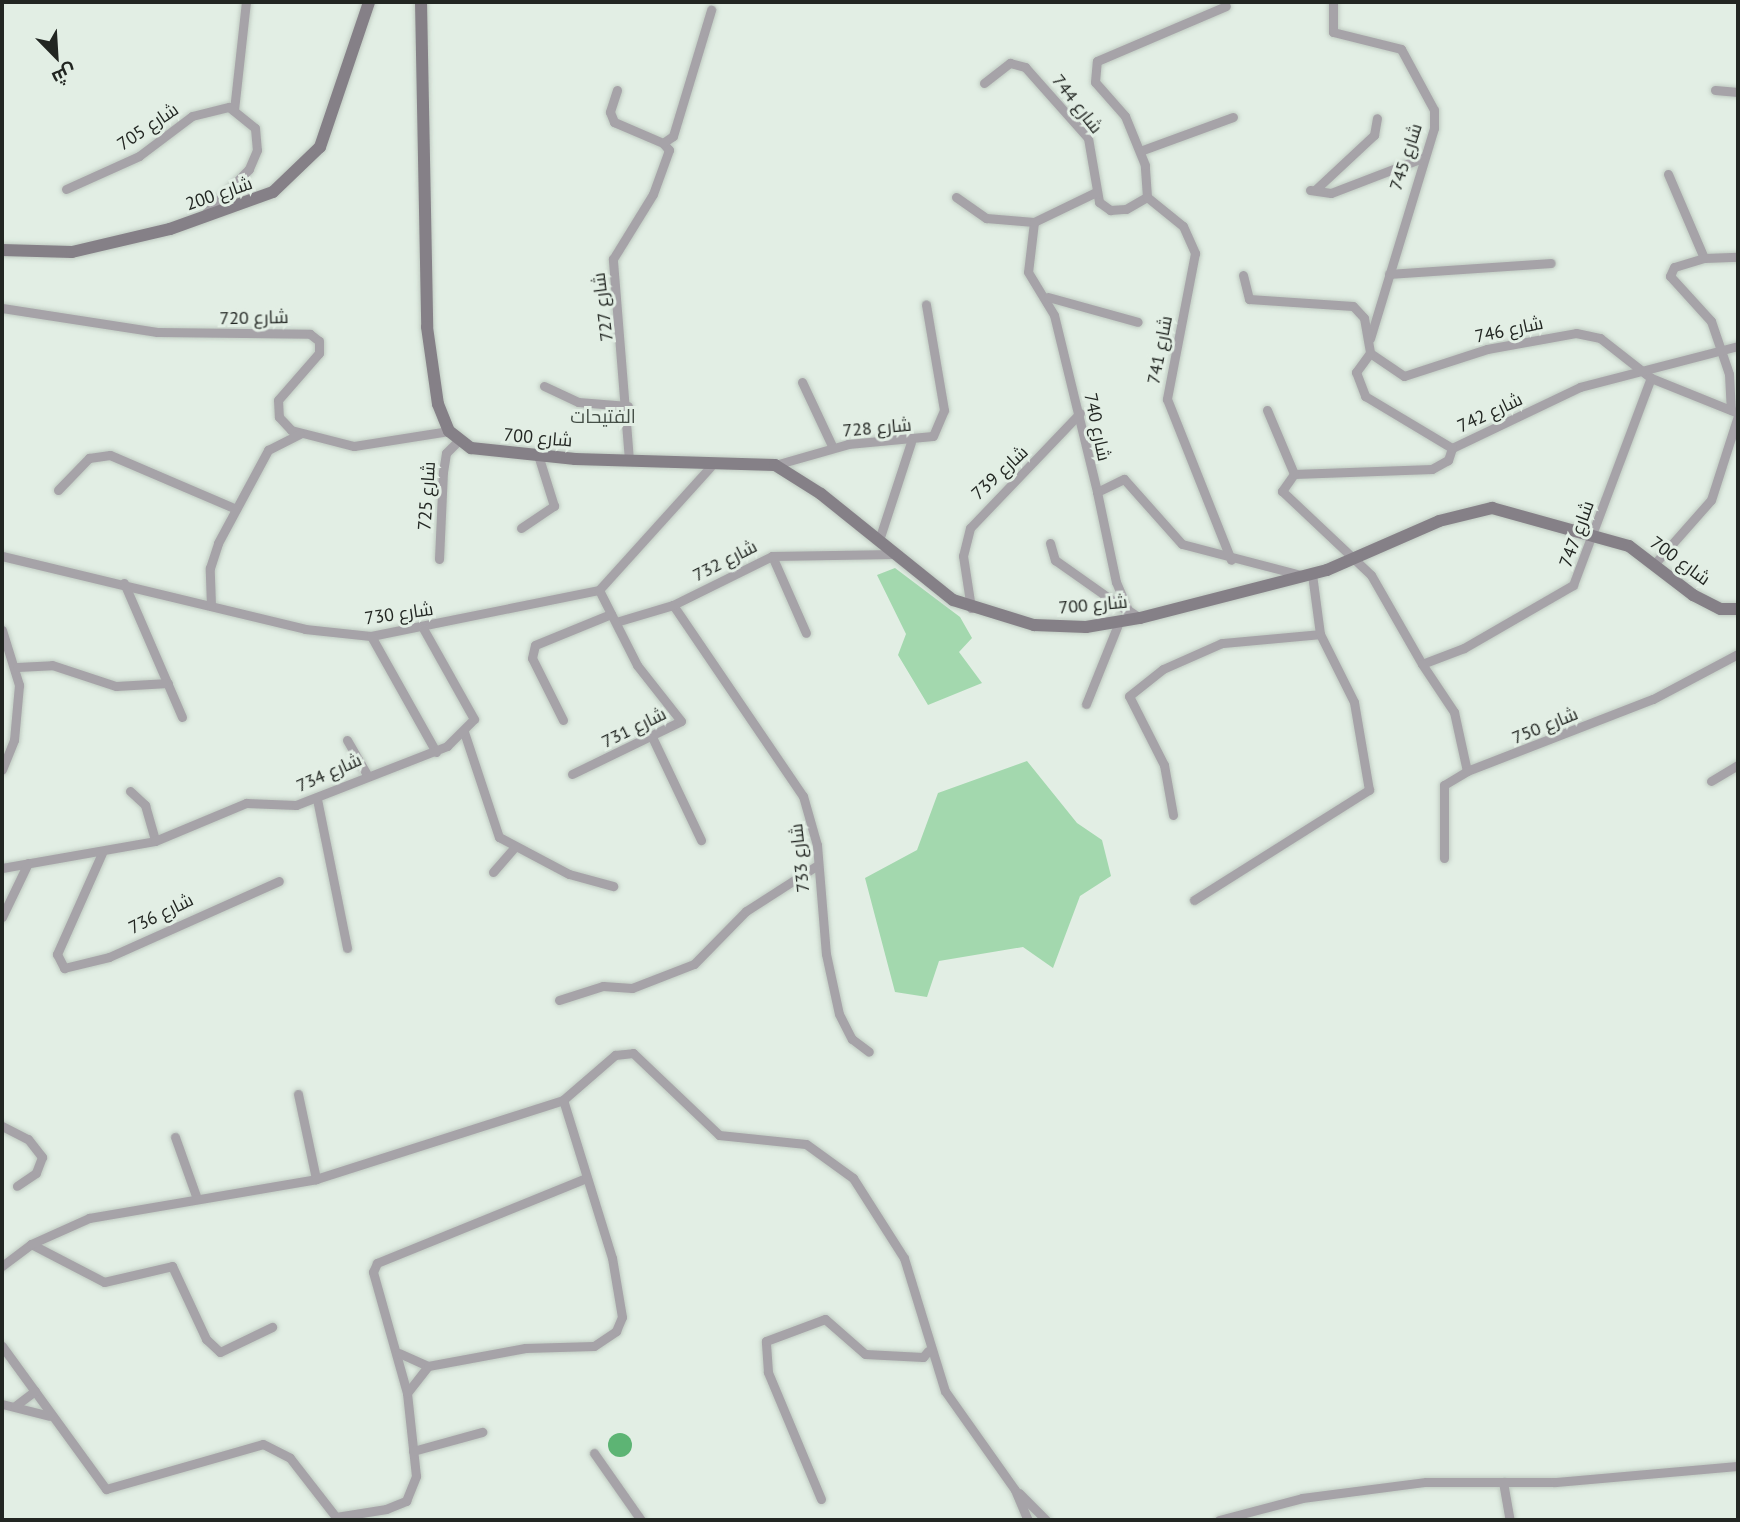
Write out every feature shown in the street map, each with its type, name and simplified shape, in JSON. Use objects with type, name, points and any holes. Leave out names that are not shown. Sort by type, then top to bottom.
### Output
[{"type":"main road","name":"شارع 200","points":[[2,250],[72,252],[200,220],[255,202],[313,160],[369,2]]},
{"type":"main road","points":[[421,2],[426,327],[438,404],[453,437]]},
{"type":"main road","name":"شارع 700","points":[[453,437],[538,455],[710,467],[775,465],[971,608],[1034,625],[1119,622],[1140,618],[1307,574],[1352,559],[1439,521],[1492,508],[1595,534],[1657,561],[1693,595],[1721,609],[1738,609]]},
{"type":"street","points":[[200,220],[254,160],[258,134],[234,110],[246,2]]},
{"type":"street","name":"شارع 745","points":[[1333,2],[1334,32],[1396,45],[1422,80],[1435,119],[1370,338]]},
{"type":"street","name":"شارع 744","points":[[1147,197],[1140,151],[1125,116],[1095,82],[1097,61],[1226,6]]},
{"type":"street","name":"شارع 727","points":[[629,460],[628,406],[613,259],[653,194],[669,150],[663,143],[673,136],[711,10]]},
{"type":"street","name":"شارع 744","points":[[984,83],[1017,62],[1040,80],[1088,138],[1094,193]]},
{"type":"street","points":[[617,90],[610,111],[614,122],[663,143]]},
{"type":"street","points":[[1715,90],[1738,92]]},
{"type":"street","name":"شارع 705","points":[[66,189],[139,156],[191,116],[215,107],[234,110]]},
{"type":"street","points":[[1140,151],[1233,117]]},
{"type":"street","points":[[1377,118],[1374,135],[1312,190],[1331,193],[1422,158]]},
{"type":"street","points":[[1668,174],[1704,258]]},
{"type":"street","points":[[956,197],[986,218],[1034,222],[1094,193],[1110,210],[1147,197]]},
{"type":"street","name":"شارع 741","points":[[1147,197],[1183,226],[1195,253],[1167,399],[1231,560]]},
{"type":"street","name":"شارع 740","points":[[1034,222],[1028,272],[1035,289],[1048,297],[1080,413],[1097,492],[1118,480],[1130,482],[1182,544],[1231,560],[1307,574]]},
{"type":"street","points":[[1657,561],[1711,500],[1736,413],[1728,374],[1711,321],[1670,276],[1674,267],[1704,258],[1738,257]]},
{"type":"street","points":[[1389,274],[1551,263]]},
{"type":"street","points":[[1243,275],[1249,299],[1353,306],[1370,338],[1370,353],[1356,372],[1365,396],[1452,448]]},
{"type":"street","points":[[1048,297],[1138,322]]},
{"type":"street","name":"شارع 728","points":[[775,465],[833,448],[911,442],[933,436],[944,410],[926,305]]},
{"type":"street","name":"شارع 720","points":[[2,308],[157,332],[310,334],[319,341],[319,353],[282,392],[277,408],[284,424],[301,434]]},
{"type":"street","name":"شارع 746","points":[[1370,353],[1394,373],[1416,376],[1487,349],[1581,333],[1603,340],[1633,369],[1651,378]]},
{"type":"street","name":"شارع 742","points":[[1294,474],[1416,472],[1448,460],[1452,448],[1633,369],[1718,347],[1738,346]]},
{"type":"street","points":[[1651,378],[1736,413]]},
{"type":"street","name":"شارع 747","points":[[1422,664],[1564,594],[1595,534],[1651,378]]},
{"type":"street","points":[[802,382],[833,448]]},
{"type":"street","points":[[544,386],[578,402],[628,406]]},
{"type":"street","points":[[1267,410],[1294,474],[1281,486],[1293,507],[1371,575],[1422,664],[1454,712],[1467,771],[1444,785],[1444,858]]},
{"type":"street","name":"شارع 739","points":[[971,608],[963,556],[970,528],[1080,413]]},
{"type":"street","points":[[211,606],[213,556],[268,450],[301,434],[354,446],[453,437]]},
{"type":"street","name":"شارع 725","points":[[439,559],[443,472],[446,453],[453,437]]},
{"type":"street","points":[[879,540],[911,442]]},
{"type":"street","points":[[58,490],[89,458],[110,455],[236,509]]},
{"type":"street","points":[[521,528],[554,506],[538,455]]},
{"type":"street","points":[[599,590],[710,467]]},
{"type":"street","points":[[1097,492],[1102,535],[1128,610]]},
{"type":"street","points":[[1050,543],[1055,560],[1140,618]]},
{"type":"street","name":"شارع 732","points":[[563,720],[531,658],[535,645],[614,618],[673,605],[772,556],[895,554]]},
{"type":"street","name":"شارع 730","points":[[2,556],[124,583],[305,629],[371,636],[423,628],[599,590]]},
{"type":"street","points":[[772,556],[806,633]]},
{"type":"street","points":[[1194,900],[1367,793],[1354,702],[1320,634],[1307,574]]},
{"type":"street","points":[[124,583],[182,717]]},
{"type":"street","name":"شارع 731","points":[[572,774],[679,726],[680,716],[642,673],[599,590]]},
{"type":"street","name":"شارع 733","points":[[673,605],[803,796],[817,845],[816,866],[839,1014],[852,1039],[869,1052]]},
{"type":"street","points":[[1086,704],[1119,622]]},
{"type":"street","points":[[423,628],[472,713],[464,732],[494,826],[515,847],[613,886]]},
{"type":"street","points":[[2,630],[17,667],[18,713],[2,770]]},
{"type":"street","points":[[1173,815],[1164,765],[1129,696],[1163,669],[1222,643],[1320,634]]},
{"type":"street","points":[[371,636],[436,752]]},
{"type":"street","name":"شارع 750","points":[[1467,771],[1653,699],[1738,654]]},
{"type":"street","points":[[17,667],[52,665],[116,686],[168,683]]},
{"type":"street","name":"شارع 734","points":[[2,868],[102,853],[155,841],[224,808],[317,799],[367,774],[436,752],[464,732]]},
{"type":"street","points":[[653,739],[701,839]]},
{"type":"street","points":[[347,740],[367,774]]},
{"type":"street","points":[[1711,780],[1738,765]]},
{"type":"street","points":[[130,791],[145,805],[155,841]]},
{"type":"street","points":[[317,799],[347,948]]},
{"type":"street","points":[[494,872],[515,847]]},
{"type":"street","name":"شارع 736","points":[[102,853],[57,963],[69,969],[109,957],[279,881]]},
{"type":"street","points":[[2,917],[28,863]]},
{"type":"street","points":[[559,1000],[603,986],[632,988],[701,961],[746,911],[816,866]]},
{"type":"street","points":[[2,1266],[31,1244],[103,1214],[196,1196],[316,1179],[563,1100],[615,1055],[633,1053],[719,1135],[783,1140],[824,1152],[853,1178],[892,1233],[928,1351],[945,1391],[1015,1490],[1046,1520]]},
{"type":"street","points":[[298,1094],[316,1179]]},
{"type":"street","points":[[399,1353],[428,1366],[505,1350],[607,1342],[622,1317],[612,1258],[563,1100]]},
{"type":"street","points":[[2,1126],[28,1139],[42,1157],[36,1173],[16,1185]]},
{"type":"street","points":[[175,1137],[196,1196]]},
{"type":"street","points":[[2,1346],[50,1416],[106,1489],[263,1444],[290,1458],[336,1517],[406,1501],[414,1485],[407,1393],[399,1353],[373,1272],[377,1263],[586,1178]]},
{"type":"street","points":[[31,1244],[104,1282],[153,1266],[172,1266],[206,1339],[220,1352],[272,1327]]},
{"type":"street","points":[[821,1499],[768,1371],[766,1340],[825,1319],[865,1353],[909,1356],[928,1351]]},
{"type":"street","points":[[909,1356],[924,1336]]},
{"type":"street","points":[[407,1393],[428,1366]]},
{"type":"street","points":[[15,1406],[35,1391]]},
{"type":"street","points":[[2,1404],[50,1416]]},
{"type":"street","points":[[413,1451],[482,1432]]},
{"type":"street","points":[[594,1453],[641,1520]]},
{"type":"street","points":[[1219,1520],[1302,1498],[1426,1482],[1503,1482],[1738,1466]]},
{"type":"street","points":[[1503,1482],[1510,1520]]},
{"type":"street","points":[[1015,1490],[1028,1520]]},
{"type":"shaded area","points":[[895,568],[960,617],[972,638],[959,652],[982,683],[928,705],[898,655],[906,634],[877,575]]},
{"type":"shaded area","points":[[1027,761],[1077,823],[1102,840],[1111,876],[1080,896],[1053,968],[1023,947],[939,961],[927,997],[895,992],[865,878],[917,850],[938,793]]},
{"type":"shaded area","points":[[620,1433],[628,1437],[632,1445],[628,1453],[620,1457],[612,1453],[608,1445],[612,1437]]},
{"type":"district","name":"الفتيحات","points":[[603,417]]}]
